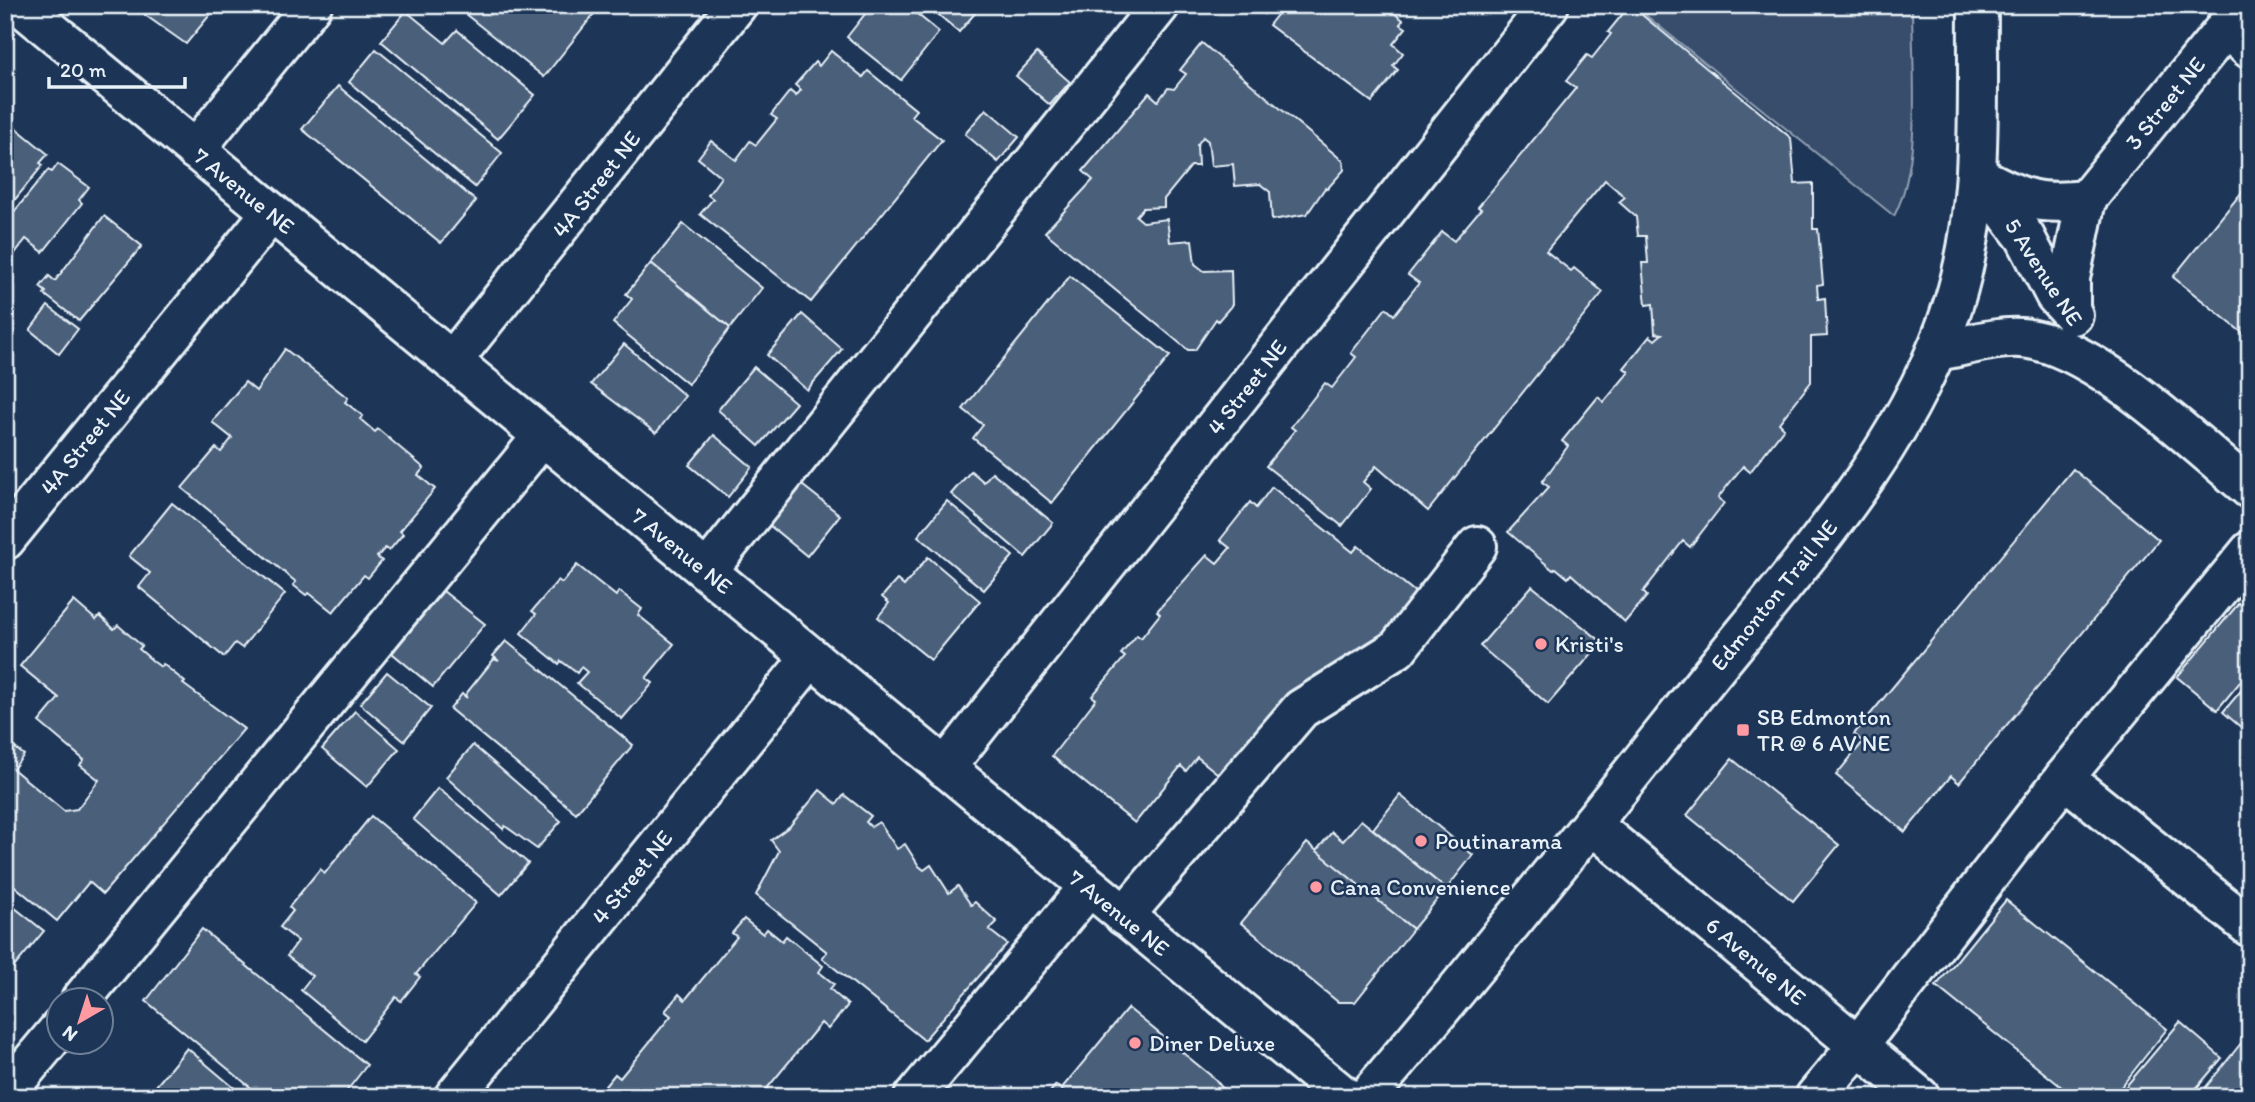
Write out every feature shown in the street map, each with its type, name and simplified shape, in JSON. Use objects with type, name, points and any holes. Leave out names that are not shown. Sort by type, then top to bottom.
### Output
[{"type":"street","name":"7 Avenue NE","points":[[20,5],[1088,888],[1345,1097]]},
{"type":"street","points":[[195,150],[312,5]]},
{"type":"street","name":"4A Street NE","points":[[452,361],[737,5]]},
{"type":"street","points":[[707,571],[1160,5]]},
{"type":"street","name":"Edmonton Trail NE","points":[[1367,1097],[1591,824],[1868,477],[1914,402],[1937,351],[1961,274],[1977,175],[1978,5]]},
{"type":"street","name":"4 Street NE","points":[[945,768],[1532,11]]},
{"type":"street","name":"3 Street NE","points":[[2070,311],[2070,278],[2086,200],[2240,27]]},
{"type":"street","points":[[1977,175],[2013,195],[2043,204],[2086,200]]},
{"type":"street","name":"5 Avenue NE","points":[[1977,175],[2025,237],[2055,295],[2070,311],[2107,371]]},
{"type":"street","name":"4A Street NE","points":[[5,540],[271,213]]},
{"type":"street","name":"5 Avenue NE","points":[[1937,351],[2020,338],[2047,344],[2107,371],[2250,489]]},
{"type":"street","points":[[93,986],[542,436]]},
{"type":"street","points":[[1124,916],[1301,709],[1397,649],[1477,547]]},
{"type":"street","points":[[1815,1097],[1858,1046],[2064,778],[2250,551]]},
{"type":"street","name":"4 Street NE","points":[[454,1097],[811,657]]},
{"type":"street","points":[[2064,778],[2250,927]]},
{"type":"street","name":"6 Avenue NE","points":[[1591,824],[1920,1097]]},
{"type":"street","points":[[914,1097],[1088,888]]},
{"type":"street","points":[[5,1094],[46,1045]]},
{"type":"shaded area","points":[[1633,5],[1912,5],[1912,141],[1903,194],[1894,216]]},
{"type":"building","points":[[138,5],[218,5],[186,44],[145,15],[147,12]]},
{"type":"building","points":[[454,5],[601,5],[544,77]]},
{"type":"building","points":[[872,5],[881,10],[884,5],[906,5],[939,32],[901,80],[847,37]]},
{"type":"building","points":[[927,5],[982,5],[959,32]]},
{"type":"building","points":[[1252,5],[1270,5],[1264,14]]},
{"type":"building","points":[[1285,5],[1384,5],[1403,20],[1400,24],[1406,28],[1393,44],[1403,53],[1393,66],[1398,70],[1372,102],[1269,25]]},
{"type":"building","points":[[1630,5],[1791,138],[1795,184],[1813,183],[1813,229],[1818,229],[1823,284],[1817,285],[1818,299],[1825,298],[1827,336],[1811,337],[1811,382],[1779,423],[1784,428],[1750,472],[1743,466],[1718,498],[1724,503],[1690,547],[1683,541],[1643,592],[1647,596],[1625,622],[1571,574],[1568,578],[1556,568],[1553,570],[1508,532],[1549,487],[1542,482],[1568,446],[1562,441],[1598,397],[1604,402],[1629,372],[1624,368],[1650,336],[1655,340],[1662,334],[1655,333],[1653,304],[1646,305],[1642,263],[1648,263],[1646,236],[1638,236],[1636,217],[1619,202],[1625,197],[1605,180],[1546,251],[1571,271],[1574,268],[1603,292],[1428,511],[1376,466],[1363,482],[1371,489],[1342,526],[1266,466],[1295,430],[1291,427],[1325,383],[1332,388],[1356,357],[1351,353],[1386,308],[1394,315],[1419,283],[1408,275],[1442,232],[1454,241],[1481,209],[1478,207],[1576,88],[1566,81],[1587,55],[1592,58],[1611,34],[1608,32]]},
{"type":"building","points":[[406,11],[445,43],[457,30],[535,95],[498,139],[381,41]]},
{"type":"building","points":[[1202,43],[1343,161],[1344,170],[1327,189],[1325,188],[1307,214],[1272,220],[1270,192],[1260,184],[1235,186],[1233,164],[1211,166],[1208,141],[1203,137],[1197,145],[1198,166],[1191,166],[1164,199],[1164,207],[1143,208],[1136,216],[1143,222],[1167,219],[1170,242],[1192,240],[1195,264],[1204,271],[1231,270],[1232,305],[1218,321],[1216,319],[1195,350],[1188,350],[1045,232],[1093,180],[1083,171],[1149,93],[1158,101],[1168,88],[1174,89],[1186,74],[1180,70]]},
{"type":"building","points":[[376,49],[502,153],[475,187],[349,82]]},
{"type":"building","points":[[831,51],[863,77],[868,71],[916,110],[911,116],[942,140],[811,302],[700,214],[713,199],[708,195],[721,177],[698,158],[711,141],[736,160],[750,141],[756,145],[777,119],[771,115],[790,91],[796,96],[801,90],[795,85],[815,62],[819,66]]},
{"type":"building","points":[[1037,53],[1070,82],[1050,105],[1016,76]]},
{"type":"building","points":[[338,86],[476,201],[441,243],[302,129]]},
{"type":"building","points":[[986,109],[1019,137],[998,162],[965,134]]},
{"type":"building","points":[[16,128],[48,154],[40,163],[43,165],[5,212],[5,136],[9,137]]},
{"type":"building","points":[[58,164],[89,187],[79,200],[82,203],[43,252],[26,239],[12,257],[5,251],[5,223],[48,170],[52,172]]},
{"type":"building","points":[[2250,182],[2250,339],[2173,277]]},
{"type":"building","points":[[104,216],[142,246],[79,321],[44,294],[46,292],[40,287],[49,276],[55,281]]},
{"type":"building","points":[[683,224],[762,288],[730,328],[651,263]]},
{"type":"building","points":[[651,263],[730,328],[688,384],[613,323],[632,299],[626,294]]},
{"type":"building","points":[[1070,276],[1170,356],[1052,503],[973,438],[983,425],[963,409]]},
{"type":"building","points":[[48,306],[78,329],[59,354],[30,330]]},
{"type":"building","points":[[802,314],[842,349],[807,390],[767,355]]},
{"type":"building","points":[[624,344],[685,396],[656,433],[591,384]]},
{"type":"building","points":[[285,349],[348,398],[345,402],[363,416],[360,419],[375,432],[378,429],[424,468],[418,475],[435,489],[400,531],[403,534],[389,551],[385,548],[377,557],[382,561],[368,578],[364,575],[333,612],[309,593],[306,595],[293,585],[296,582],[182,488],[216,448],[221,452],[232,438],[212,422],[245,382],[256,391]]},
{"type":"building","points":[[754,367],[796,403],[759,446],[718,410]]},
{"type":"building","points":[[714,435],[752,467],[728,497],[689,465]]},
{"type":"building","points":[[2073,469],[2159,540],[1959,783],[1951,776],[1905,832],[1836,775],[1863,742],[1854,734]]},
{"type":"building","points":[[971,471],[984,482],[992,472],[1053,523],[1025,557],[951,494]]},
{"type":"building","points":[[802,485],[840,515],[807,556],[769,525]]},
{"type":"building","points":[[1272,487],[1353,552],[1358,546],[1416,593],[1386,634],[1223,778],[1197,757],[1186,771],[1181,766],[1135,823],[1052,756],[1096,699],[1092,696],[1125,657],[1121,654],[1137,635],[1141,638],[1160,614],[1157,611],[1207,555],[1217,563],[1230,548],[1220,540],[1250,502],[1256,508]]},
{"type":"building","points":[[947,501],[1013,556],[984,590],[918,536]]},
{"type":"building","points":[[172,503],[285,594],[242,648],[235,643],[224,657],[139,587],[150,573],[129,556]]},
{"type":"building","points":[[928,557],[980,601],[931,660],[878,617],[889,603],[882,597],[887,591],[897,580],[904,586]]},
{"type":"building","points":[[577,565],[616,596],[619,591],[642,609],[638,615],[674,644],[646,678],[653,683],[622,719],[577,683],[587,672],[581,667],[577,673],[561,661],[559,664],[521,633],[536,614],[532,611],[558,580],[562,583]]},
{"type":"building","name":"Kristi's","points":[[1532,586],[1602,642],[1548,704],[1480,646]]},
{"type":"building","points":[[443,591],[485,624],[433,687],[392,653]]},
{"type":"building","points":[[74,601],[96,620],[100,616],[114,629],[118,625],[142,646],[139,649],[154,662],[161,667],[163,664],[185,682],[183,684],[244,729],[103,894],[89,882],[57,921],[5,878],[5,740],[24,755],[13,769],[64,811],[77,809],[99,780],[80,765],[84,760],[39,722],[59,698],[20,666]]},
{"type":"building","points":[[2239,603],[2250,612],[2250,670],[2217,710],[2177,677]]},
{"type":"building","points":[[506,641],[633,745],[576,813],[450,709],[462,694],[467,698],[465,695],[494,659],[499,661],[493,656]]},
{"type":"building","points":[[387,672],[431,708],[404,741],[360,704]]},
{"type":"building","points":[[2250,680],[2250,735],[2223,712]]},
{"type":"building","points":[[355,711],[399,749],[367,787],[322,749]]},
{"type":"building","points":[[473,745],[561,821],[537,849],[505,826],[503,829],[446,777]]},
{"type":"building","points":[[1732,759],[1839,845],[1793,901],[1687,815]]},
{"type":"building","points":[[438,788],[528,863],[501,895],[413,819]]},
{"type":"building","points":[[820,790],[837,804],[844,795],[871,816],[866,822],[871,827],[879,822],[897,849],[905,844],[919,866],[924,870],[931,865],[949,893],[958,886],[971,905],[975,902],[997,922],[989,930],[1007,944],[924,1040],[822,958],[827,952],[756,895],[779,851],[771,840],[790,826]]},
{"type":"building","name":"Poutinarama","points":[[1400,795],[1473,855],[1446,889],[1373,829]]},
{"type":"building","points":[[371,816],[476,903],[416,974],[420,977],[401,1001],[396,997],[362,1041],[301,990],[312,976],[287,956],[298,941],[280,927],[293,911],[289,907],[320,869],[325,873]]},
{"type":"building","points":[[1361,820],[1446,889],[1413,929],[1316,851],[1332,832],[1343,841]]},
{"type":"building","name":"Cana Convenience","points":[[1307,843],[1413,929],[1355,1002],[1338,1002],[1241,923]]},
{"type":"building","points":[[5,900],[44,931],[5,978]]},
{"type":"building","points":[[2006,900],[2167,1029],[2113,1097],[2074,1097],[1936,986]]},
{"type":"building","points":[[744,919],[763,934],[767,929],[782,941],[786,936],[823,966],[819,972],[834,984],[830,989],[848,1005],[828,1029],[821,1023],[760,1097],[608,1097],[601,1091],[615,1074],[620,1078],[671,1016],[665,1011],[679,994],[685,1000],[737,937],[732,933]]},
{"type":"building","points":[[202,929],[367,1065],[342,1097],[262,1097],[146,1001]]},
{"type":"building","name":"Diner Deluxe","points":[[1128,1008],[1215,1079],[1223,1089],[1224,1097],[1071,1097],[1061,1089]]},
{"type":"building","points":[[2180,1022],[2222,1058],[2189,1097],[2117,1097]]},
{"type":"building","points":[[2250,1032],[2250,1097],[2198,1097]]},
{"type":"building","points":[[187,1048],[245,1097],[147,1097]]},
{"type":"building","points":[[1056,1085],[1071,1097],[1046,1097]]},
{"type":"place","name":"Kristi's","points":[[1541,644]]},
{"type":"place","name":"SB Edmonton TR @ 6 AV NE","points":[[1743,730]]},
{"type":"place","name":"Poutinarama","points":[[1421,841]]},
{"type":"place","name":"Cana Convenience","points":[[1316,887]]},
{"type":"place","name":"Diner Deluxe","points":[[1135,1043]]}]
